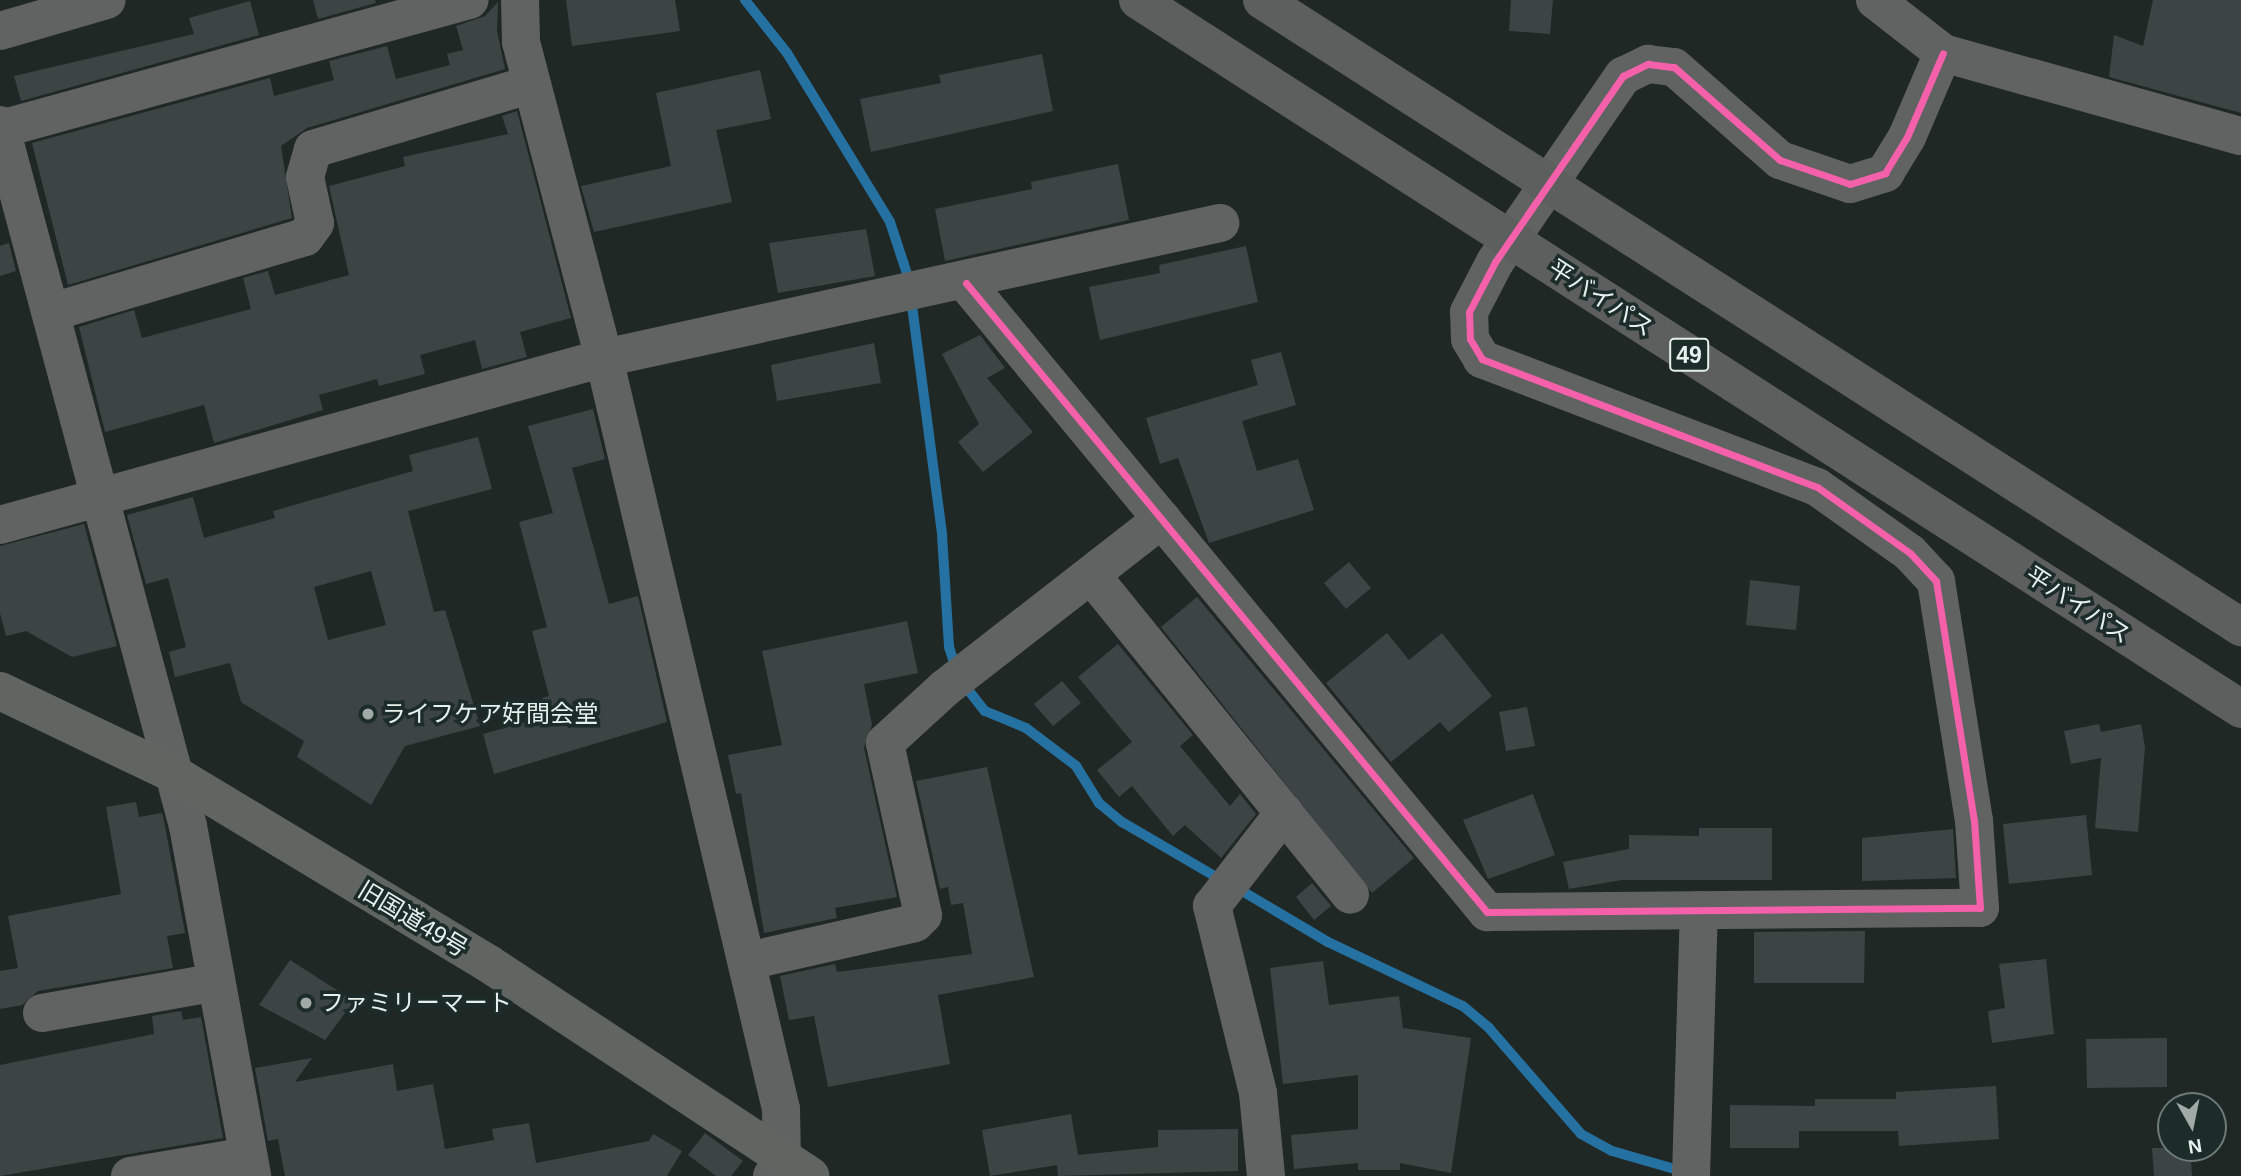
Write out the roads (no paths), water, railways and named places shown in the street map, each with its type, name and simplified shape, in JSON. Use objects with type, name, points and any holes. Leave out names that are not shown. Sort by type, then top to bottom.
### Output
[{"type":"highway","name":"平バイパス","points":[[1138,0],[2241,709]]},
{"type":"highway","points":[[1262,0],[2241,627]]},
{"type":"street","points":[[0,31],[107,0]]},
{"type":"street","points":[[130,1176],[250,1166],[174,774],[104,498],[52,312],[12,210],[1,127],[470,0]]},
{"type":"street","points":[[520,0],[521,42],[604,358],[748,961],[781,1109],[788,1170]]},
{"type":"street","points":[[1875,0],[1942,53],[2241,136]]},
{"type":"street","points":[[966,283],[1488,912],[1980,908],[1974,821],[1936,581],[1910,553],[1817,487],[1482,359],[1470,339],[1469,312],[1494,262],[1600,104],[1635,70],[1647,64],[1674,67],[1780,160],[1850,184],[1885,173],[1908,137],[1942,53]]},
{"type":"street","points":[[52,312],[305,237],[315,223],[305,177],[313,149],[532,84]]},
{"type":"street","points":[[0,525],[604,358],[966,283],[1220,223]]},
{"type":"street","points":[[748,961],[915,923],[923,915],[923,897],[885,743],[945,688],[981,665],[1162,519]]},
{"type":"street","points":[[1092,576],[1350,895]]},
{"type":"street","name":"旧国道49号","points":[[0,691],[174,774],[489,964],[788,1170]]},
{"type":"street","points":[[1266,1176],[1258,1093],[1213,918],[1223,887],[1284,813]]},
{"type":"street","points":[[1691,1170],[1699,910]]},
{"type":"street","points":[[42,1013],[213,983]]},
{"type":"waterway","points":[[745,0],[787,53],[890,222],[910,283]]},
{"type":"waterway","points":[[911,298],[942,535],[949,647],[956,668]]},
{"type":"waterway","points":[[962,682],[985,711],[1026,728],[1076,766],[1099,803],[1122,822],[1223,881]]},
{"type":"waterway","points":[[1237,888],[1328,942],[1463,1006],[1489,1028],[1581,1134],[1612,1151],[1685,1172]]},
{"type":"place","name":"ライフケア好間会堂","points":[[368,714]]},
{"type":"place","name":"ファミリーマート","points":[[306,1003]]}]
